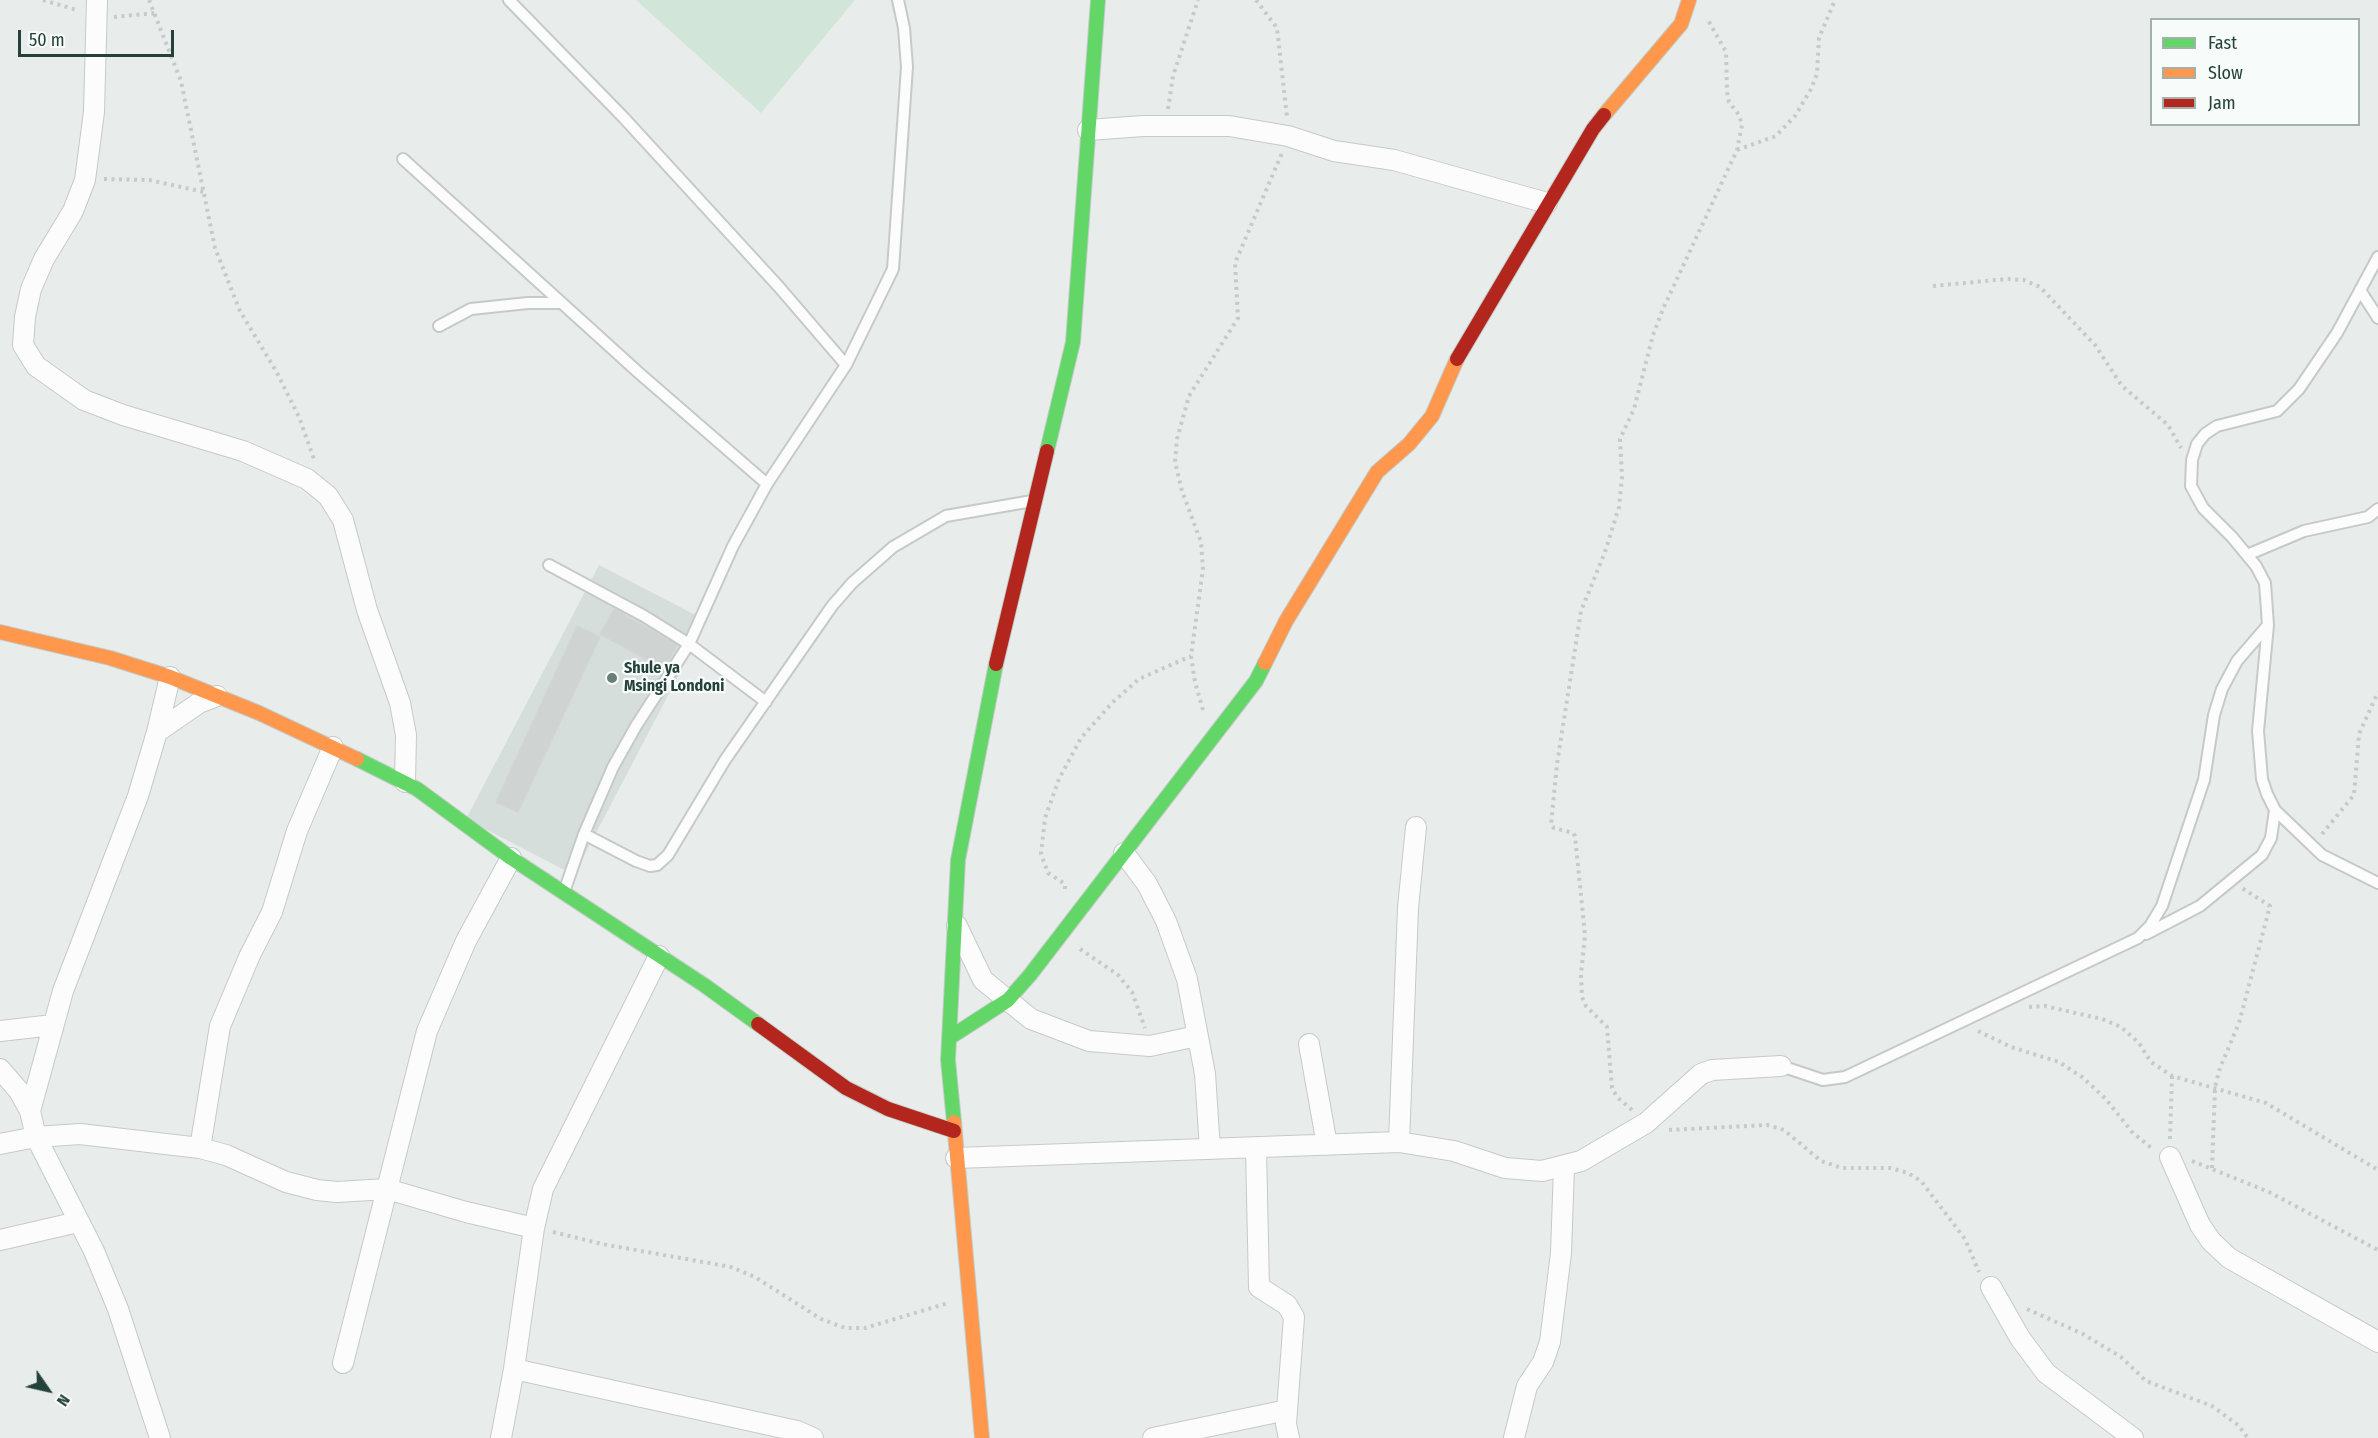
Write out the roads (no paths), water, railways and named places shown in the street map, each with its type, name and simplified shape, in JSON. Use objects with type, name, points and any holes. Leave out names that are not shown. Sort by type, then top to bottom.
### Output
[{"type":"street","points":[[982,1438],[948,1060],[958,860],[992,681],[1073,342],[1098,0]]},
{"type":"street","points":[[949,1038],[1008,1000],[1257,681],[1286,621],[1377,472],[1409,444],[1432,416],[1450,370],[1593,129],[1681,24],[1689,0]]},
{"type":"street","points":[[97,8],[94,112],[85,180],[73,211],[44,259],[31,289],[25,317],[23,345],[36,366],[84,400],[123,415],[243,451],[307,479],[328,496],[343,520],[367,610],[400,703],[406,735],[405,782]]},
{"type":"street","points":[[1088,130],[1229,126],[1288,136],[1334,151],[1394,160],[1547,203]]},
{"type":"street","points":[[1,635],[110,658],[170,677],[333,747],[405,782],[512,858],[659,956],[846,1088],[888,1108],[954,1131]]},
{"type":"street","points":[[30,1111],[63,991],[117,855],[157,732],[170,677]]},
{"type":"street","points":[[157,732],[200,703],[217,696]]},
{"type":"street","points":[[200,1148],[220,1026],[250,955],[272,912],[297,831],[333,747]]},
{"type":"street","points":[[1399,1142],[1408,908],[1416,826]]},
{"type":"street","points":[[1124,853],[1147,884],[1166,921],[1187,979],[1205,1074],[1210,1149]]},
{"type":"street","points":[[343,1363],[427,1031],[466,941],[512,858]]},
{"type":"street","points":[[955,921],[983,980],[1031,1018],[1089,1041],[1150,1046],[1197,1036]]},
{"type":"street","points":[[501,1438],[514,1369],[534,1228],[543,1189],[659,956]]},
{"type":"street","points":[[0,1030],[53,1025]]},
{"type":"street","points":[[1310,1044],[1327,1145]]},
{"type":"street","points":[[956,1158],[1399,1142],[1454,1151],[1515,1169],[1542,1171],[1581,1161],[1652,1127],[1701,1074],[1712,1070],[1781,1066]]},
{"type":"street","points":[[0,1069],[18,1091],[30,1111],[36,1137],[94,1251],[118,1309],[160,1438]]},
{"type":"street","points":[[0,1144],[36,1137],[80,1134],[200,1148],[226,1155],[286,1182],[317,1190],[337,1192],[387,1189],[534,1228]]},
{"type":"street","points":[[1256,1148],[1259,1287],[1287,1305],[1294,1317],[1287,1410],[1288,1438]]},
{"type":"street","points":[[2170,1157],[2200,1226],[2211,1242],[2229,1258],[2378,1342]]},
{"type":"street","points":[[1514,1438],[1527,1386],[1543,1362],[1550,1342],[1561,1252],[1564,1167]]},
{"type":"street","points":[[0,1240],[78,1222]]},
{"type":"street","points":[[1991,1287],[2020,1338],[2046,1373],[2133,1438]]},
{"type":"street","points":[[514,1369],[761,1432],[797,1431],[813,1438]]},
{"type":"street","points":[[1153,1438],[1287,1410]]},
{"type":"lane","points":[[509,0],[624,118],[779,287],[846,365]]},
{"type":"lane","points":[[564,892],[603,787],[624,746],[689,644],[733,546],[767,484],[846,365],[882,296],[893,268],[907,67],[904,27],[898,0]]},
{"type":"lane","points":[[403,159],[561,303],[767,484]]},
{"type":"lane","points":[[2378,257],[2337,333],[2299,389],[2277,411],[2217,426],[2205,434],[2197,444],[2192,466],[2192,486],[2203,508],[2247,555],[2265,583],[2268,625],[2258,731],[2262,779],[2275,810],[2322,855],[2378,883]]},
{"type":"lane","points":[[2360,290],[2378,318]]},
{"type":"lane","points":[[439,326],[471,309],[528,303],[561,303]]},
{"type":"lane","points":[[584,834],[636,861],[650,866],[657,865],[668,855],[725,760],[832,606],[852,583],[893,547],[946,516],[1035,500]]},
{"type":"lane","points":[[2247,555],[2304,531],[2367,517],[2378,509]]},
{"type":"lane","points":[[549,565],[644,616],[689,644],[766,702]]},
{"type":"lane","points":[[2138,938],[2150,926],[2162,906],[2204,780],[2214,715],[2222,689],[2238,661],[2268,625]]},
{"type":"lane","points":[[1781,1066],[1823,1080],[1845,1077],[2138,938],[2200,906],[2262,855],[2269,845],[2275,810]]},
{"type":"place","name":"Shule ya Msingi Londoni","points":[[612,678]]}]
